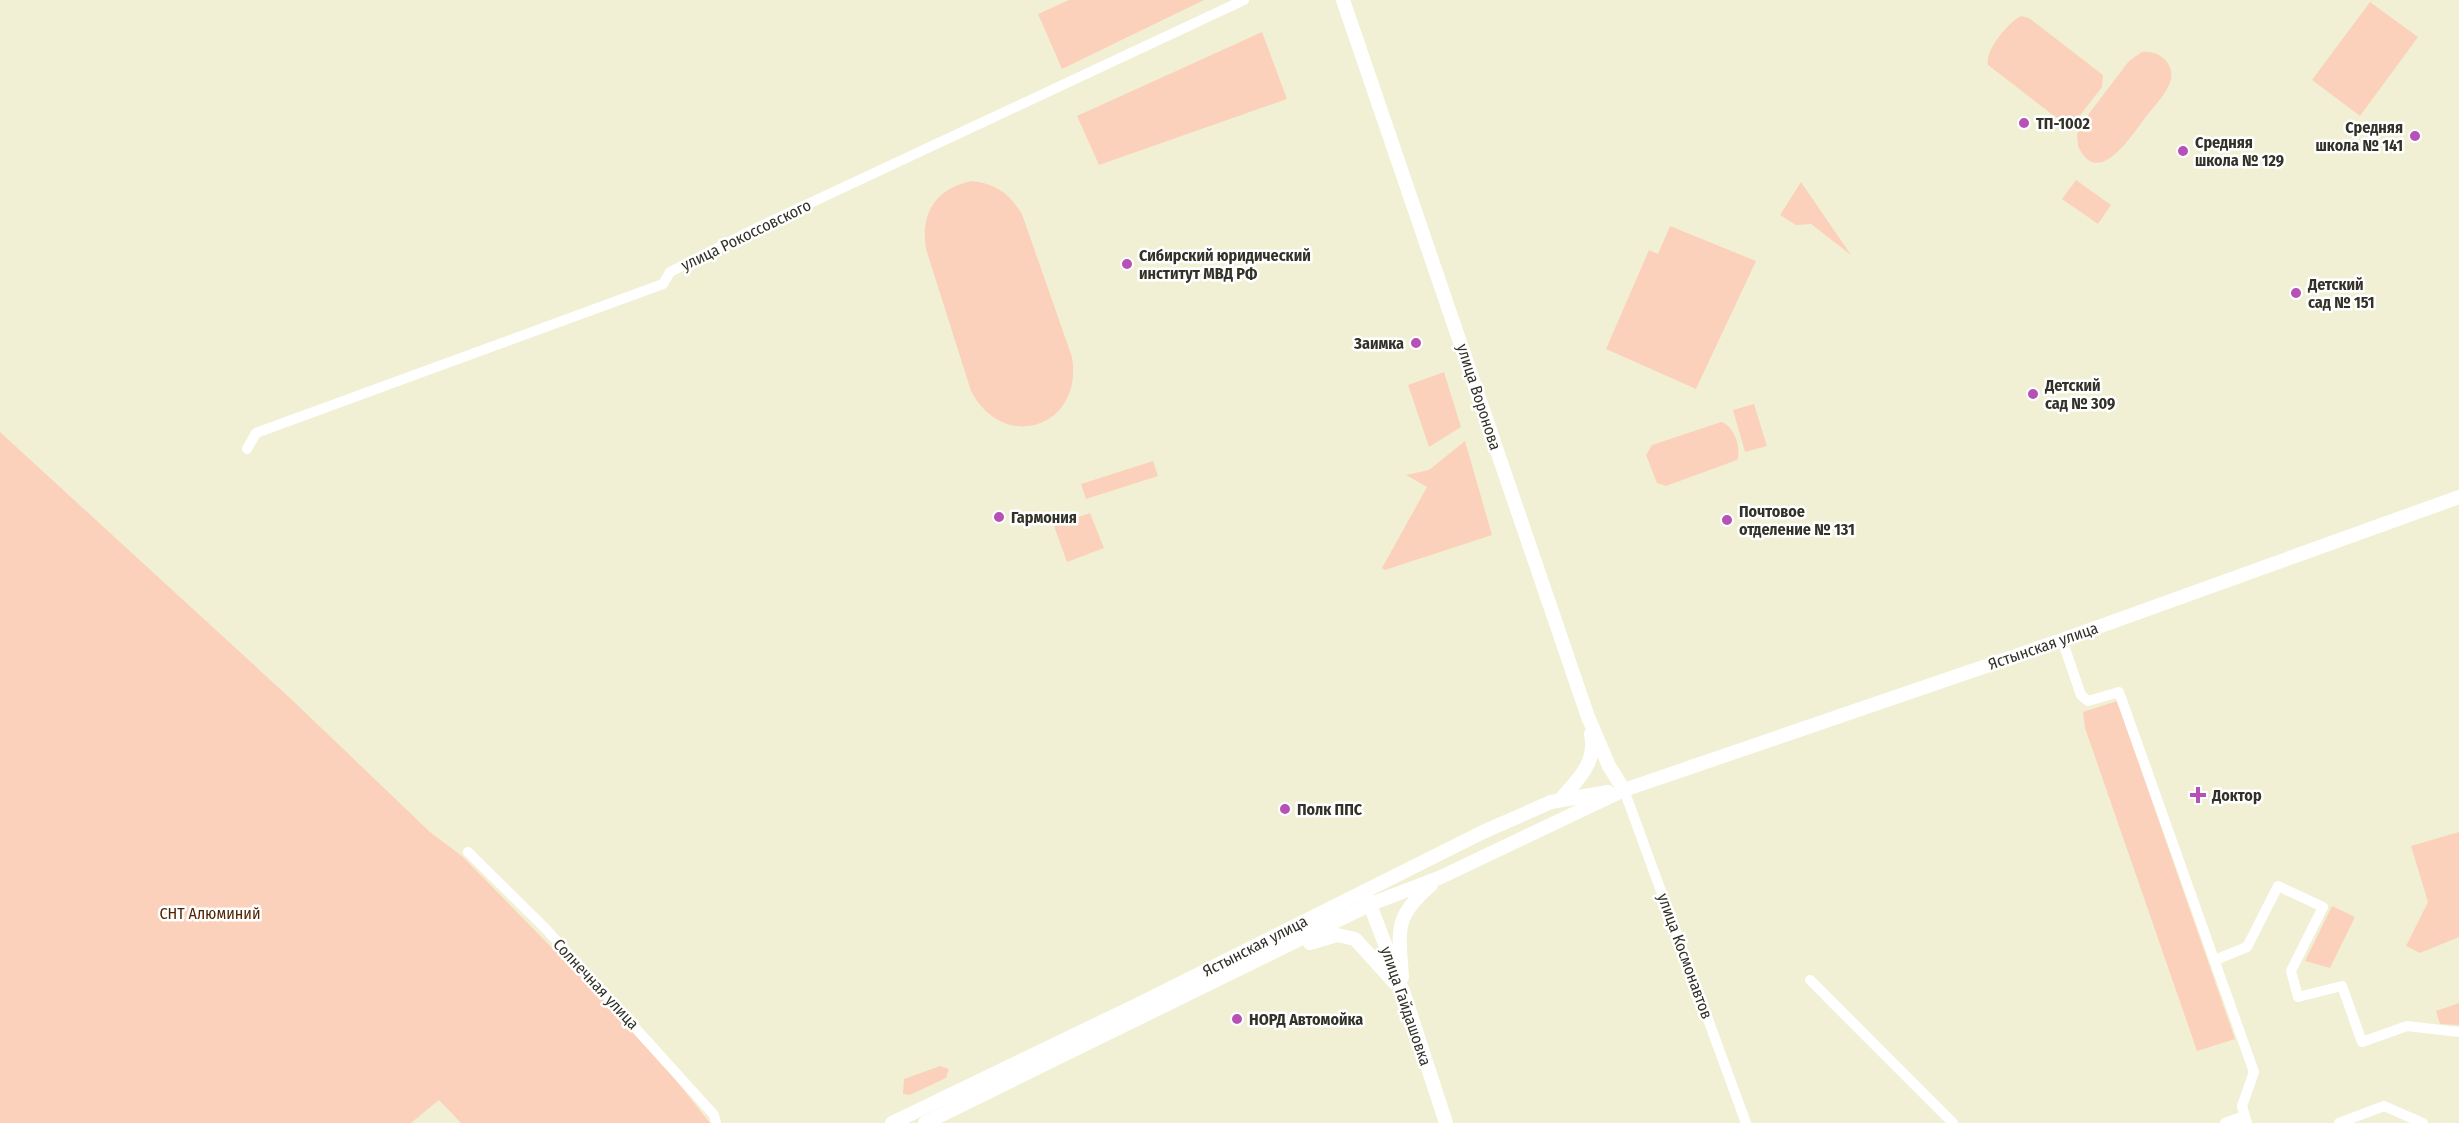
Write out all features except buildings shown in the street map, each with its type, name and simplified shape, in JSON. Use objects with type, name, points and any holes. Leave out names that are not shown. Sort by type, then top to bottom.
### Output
[{"type":"main road","name":"улица Воронова","points":[[1343,0],[1588,717],[1609,766],[1624,790]]},
{"type":"main road","name":"Ястынская улица","points":[[925,1123],[1371,904],[1441,877],[1624,790],[2062,640],[2459,498]]},
{"type":"main road","points":[[1562,799],[1587,769],[1590,760],[1593,742],[1588,717]]},
{"type":"main road","name":"Ястынская улица","points":[[892,1123],[1143,1002],[1483,832],[1562,799],[1624,790]]},
{"type":"main road","points":[[1404,994],[1401,920],[1417,897],[1441,877]]},
{"type":"main road","name":"улица Гайдашовка","points":[[1364,890],[1404,994],[1446,1123]]},
{"type":"main road","points":[[1270,955],[1337,935],[1355,939],[1365,946],[1404,994]]},
{"type":"street","name":"улица Рокоссовского","points":[[247,449],[256,433],[663,284],[670,272],[759,227],[1244,0]]},
{"type":"street","points":[[2062,640],[2081,695],[2088,701],[2119,692],[2254,1072],[2242,1106],[2246,1120],[2224,1123]]},
{"type":"street","name":"улица Космонавтов","points":[[1624,790],[1746,1123]]},
{"type":"street","name":"Солнечная улица","points":[[468,852],[604,992],[714,1115],[716,1123]]},
{"type":"street","points":[[2214,960],[2247,946],[2278,886],[2323,907],[2291,971],[2298,997],[2342,986],[2362,1042],[2407,1026],[2459,1032]]},
{"type":"street","points":[[1810,980],[1953,1123]]},
{"type":"street","points":[[2339,1123],[2384,1106],[2423,1123]]},
{"type":"green space","points":[[1069,0],[1204,0],[1062,69],[1038,14]]},
{"type":"green space","points":[[2370,2],[2418,37],[2360,116],[2312,80]]},
{"type":"green space","points":[[2021,16],[2029,18],[2103,75],[2102,87],[2074,123],[2062,122],[1988,65],[1993,45],[2010,24]]},
{"type":"green space","points":[[1262,32],[1287,99],[1099,165],[1077,116]]},
{"type":"green space","points":[[2142,52],[2159,55],[2167,62],[2171,79],[2167,89],[2123,146],[2114,155],[2095,163],[2086,158],[2078,146],[2077,134],[2081,124],[2129,61]]},
{"type":"green space","points":[[2076,180],[2111,205],[2098,224],[2062,199]]},
{"type":"green space","points":[[972,181],[995,187],[1012,200],[1022,214],[1072,357],[1072,381],[1066,401],[1054,415],[1038,424],[1021,426],[1002,422],[985,410],[971,391],[926,249],[926,224],[933,204],[940,196],[959,184]]},
{"type":"green space","points":[[1801,182],[1851,255],[1811,224],[1796,225],[1780,215]]},
{"type":"green space","points":[[1670,226],[1756,261],[1696,389],[1606,349],[1649,250],[1658,254]]},
{"type":"green space","points":[[1444,372],[1461,427],[1429,447],[1408,385]]},
{"type":"green space","points":[[1754,404],[1767,446],[1745,452],[1733,410]]},
{"type":"green space","points":[[1721,422],[1730,428],[1736,438],[1737,460],[1666,486],[1657,483],[1646,455],[1652,445]]},
{"type":"green space","name":"СНТ Алюминий","points":[[0,432],[290,698],[430,832],[462,856],[652,1050],[710,1123],[461,1123],[439,1100],[411,1123],[0,1123]]},
{"type":"green space","points":[[1465,441],[1492,535],[1385,570],[1382,568],[1427,487],[1406,475],[1429,470]]},
{"type":"green space","points":[[1153,461],[1158,476],[1086,499],[1081,484]]},
{"type":"green space","points":[[1090,513],[1104,548],[1067,562],[1054,526]]},
{"type":"green space","points":[[2117,701],[2235,1039],[2197,1051],[2085,728],[2083,712]]},
{"type":"green space","points":[[2459,832],[2459,937],[2420,953],[2406,946],[2428,902],[2411,846]]},
{"type":"green space","points":[[2332,906],[2355,917],[2330,968],[2305,961]]},
{"type":"green space","points":[[2459,1003],[2459,1025],[2440,1024],[2436,1011]]},
{"type":"green space","points":[[940,1066],[949,1069],[946,1078],[910,1095],[903,1094],[904,1079]]},
{"type":"place","name":"ТП-1002","points":[[2024,123]]},
{"type":"place","name":"Средняя школа № 141","points":[[2415,136]]},
{"type":"place","name":"Средняя школа № 129","points":[[2183,151]]},
{"type":"place","name":"Сибирский юридический институт МВД РФ","points":[[1127,264]]},
{"type":"place","name":"Детский сад № 151","points":[[2296,293]]},
{"type":"place","name":"Заимка","points":[[1416,343]]},
{"type":"place","name":"Детский сад № 309","points":[[2033,394]]},
{"type":"place","name":"Гармония","points":[[999,517]]},
{"type":"place","name":"Почтовое отделение № 131","points":[[1727,520]]},
{"type":"place","name":"Доктор","points":[[2198,795]]},
{"type":"place","name":"Полк ППС","points":[[1285,809]]},
{"type":"place","name":"НОРД Автомойка","points":[[1237,1019]]}]
